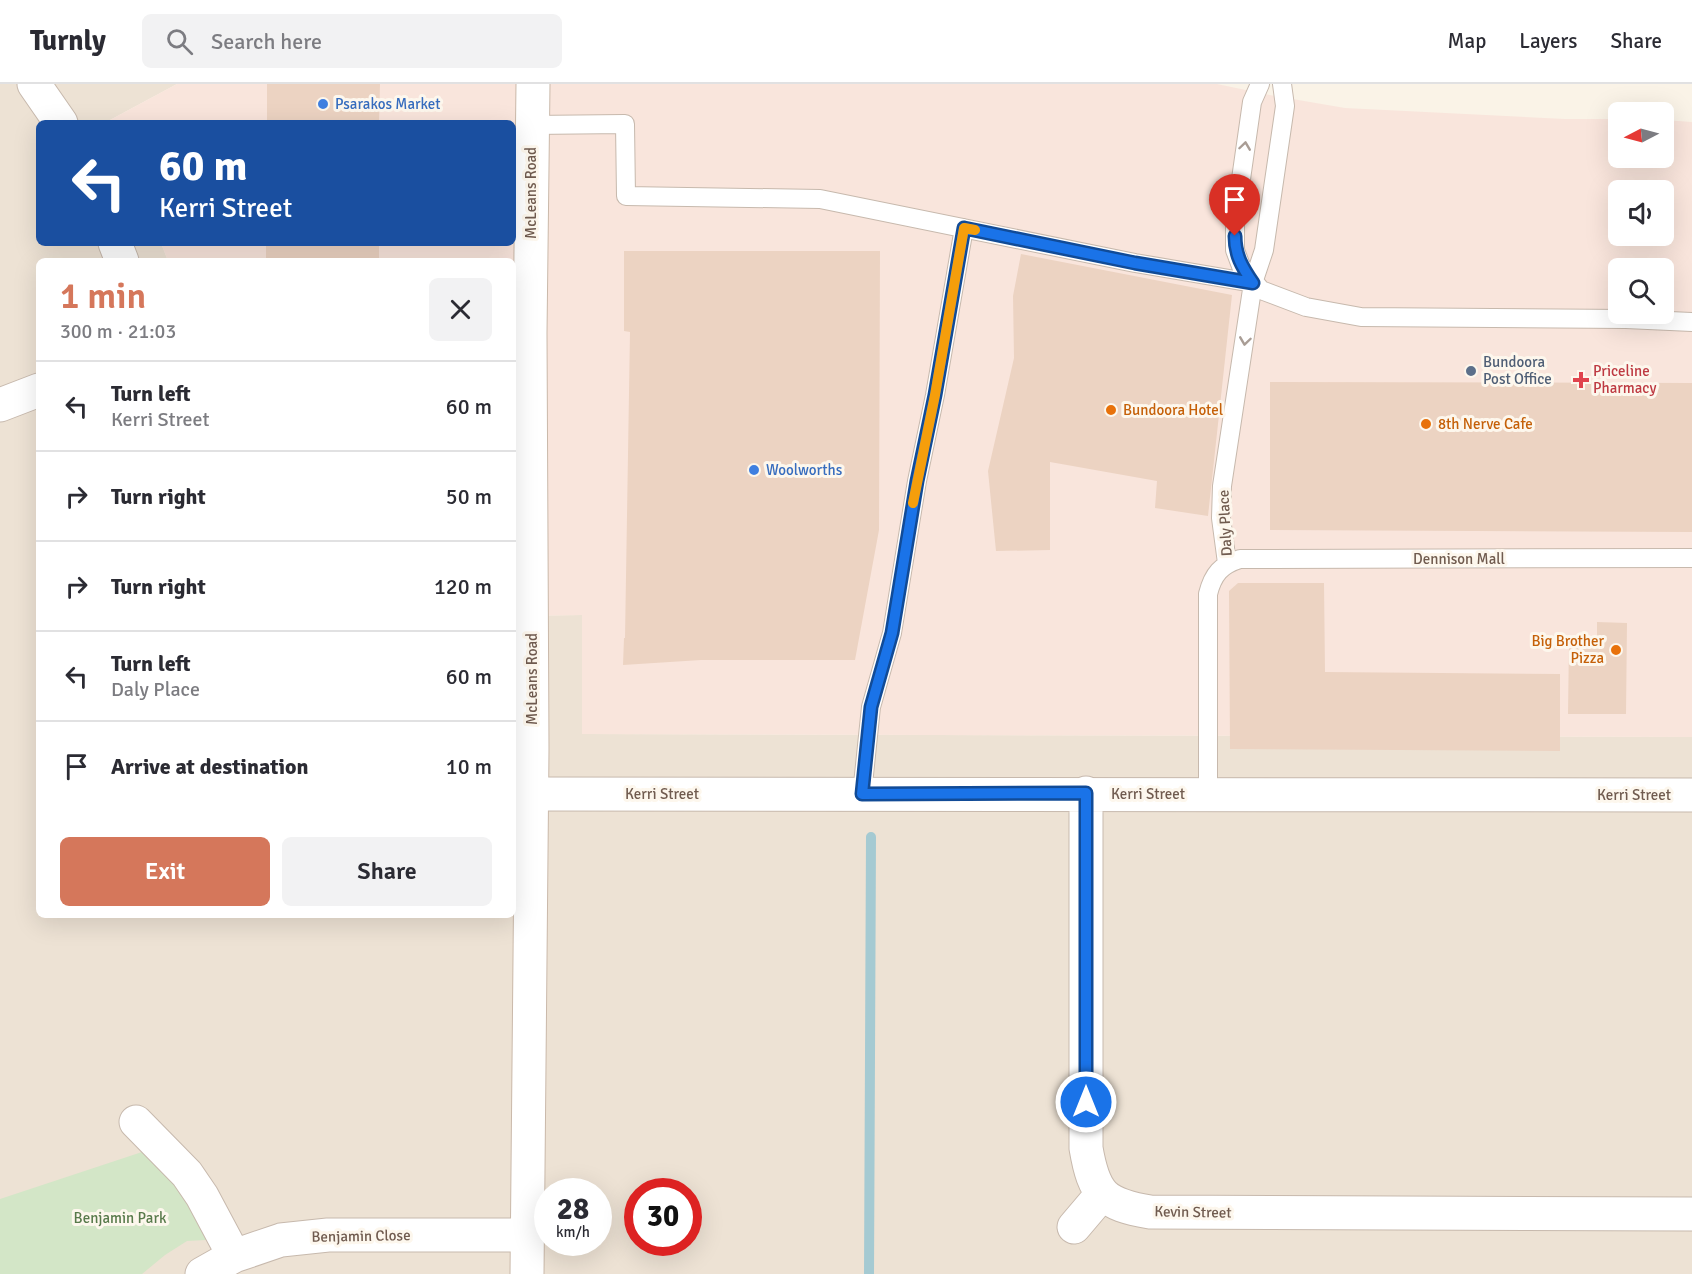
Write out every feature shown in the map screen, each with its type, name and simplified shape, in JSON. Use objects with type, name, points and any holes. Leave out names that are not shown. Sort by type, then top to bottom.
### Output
[{"type":"street","points":[[34,84],[59,120]]},
{"type":"street","name":"McLeans Road","points":[[527,1274],[531,794],[522,333],[533,84]]},
{"type":"street","points":[[0,405],[36,391]]},
{"type":"street","points":[[1074,1227],[1102,1194],[1089,1169],[1086,1148],[1086,793]]},
{"type":"street","name":"Kerri Street","points":[[531,794],[1692,795]]},
{"type":"street","points":[[136,1122],[187,1174],[202,1196],[234,1256]]},
{"type":"street","name":"Kevin Street","points":[[1102,1194],[1123,1208],[1150,1212],[1692,1214]]},
{"type":"street","name":"Benjamin Close","points":[[202,1274],[234,1256],[281,1240],[328,1234],[527,1235]]},
{"type":"lane","points":[[1260,84],[1252,102],[1235,221],[1235,250],[1241,266],[1261,290],[1306,307],[1361,317],[1692,322]]},
{"type":"lane","name":"Daly Place","points":[[1208,794],[1208,594],[1218,570],[1227,563],[1221,518],[1222,486],[1253,283],[1264,250],[1285,106],[1282,84]]},
{"type":"lane","points":[[531,125],[625,124],[626,196],[820,199],[1135,263],[1253,283]]},
{"type":"lane","points":[[862,794],[871,707],[892,633],[917,481],[935,395],[964,228]]},
{"type":"lane","name":"Dennison Mall","points":[[1227,563],[1240,559],[1692,558]]},
{"type":"shaded area","points":[[0,84],[177,84],[110,120],[36,120],[36,246],[162,246],[167,258],[36,258],[36,918],[516,918],[516,616],[582,615],[582,734],[1692,737],[1692,1274],[0,1274]]},
{"type":"shaded area","points":[[177,84],[1217,84],[1345,108],[1608,119],[1608,168],[1674,168],[1674,121],[1692,122],[1692,737],[582,734],[582,615],[516,616],[516,258],[167,258],[162,246],[516,246],[516,120],[110,120]]},
{"type":"green space","name":"Benjamin Park","points":[[145,1151],[193,1203],[205,1228],[206,1240],[187,1241],[142,1274],[0,1274],[0,1199]]},
{"type":"building","name":"Psarakos Market","points":[[267,84],[380,84],[379,120],[267,120]]},
{"type":"building","points":[[266,246],[379,246],[379,258],[266,258]]},
{"type":"building","name":"Woolworths","points":[[624,251],[880,251],[879,530],[855,660],[701,660],[623,665],[630,332],[624,331]]},
{"type":"building","name":"Bundoora Hotel","points":[[1021,254],[1232,295],[1208,516],[1155,508],[1157,481],[1050,462],[1050,550],[996,551],[988,471],[1014,358],[1013,296]]},
{"type":"building","points":[[1270,382],[1692,383],[1692,532],[1270,530]]},
{"type":"building","points":[[1238,583],[1324,583],[1325,672],[1560,674],[1560,751],[1230,749],[1229,591]]},
{"type":"building","points":[[1597,622],[1627,623],[1626,714],[1568,714],[1569,641],[1597,640]]},
{"type":"waterway","points":[[869,1274],[871,837]]},
{"type":"slow traffic","points":[[913,503],[935,395],[964,228],[975,230]]},
{"type":"place","name":"Psarakos Market","points":[[323,104]]},
{"type":"place","name":"Bundoora Post Office","points":[[1471,371]]},
{"type":"place","name":"Priceline Pharmacy","points":[[1581,380]]},
{"type":"place","name":"Bundoora Hotel","points":[[1111,410]]},
{"type":"place","name":"8th Nerve Cafe","points":[[1426,424]]},
{"type":"place","name":"Woolworths","points":[[754,470]]},
{"type":"place","name":"Big Brother Pizza","points":[[1616,650]]},
{"type":"route","points":[[1086,1102],[1086,793],[862,794],[871,707],[892,633],[917,481],[935,395],[964,228],[1135,263],[1253,283],[1241,266],[1235,250],[1235,236]]}]
